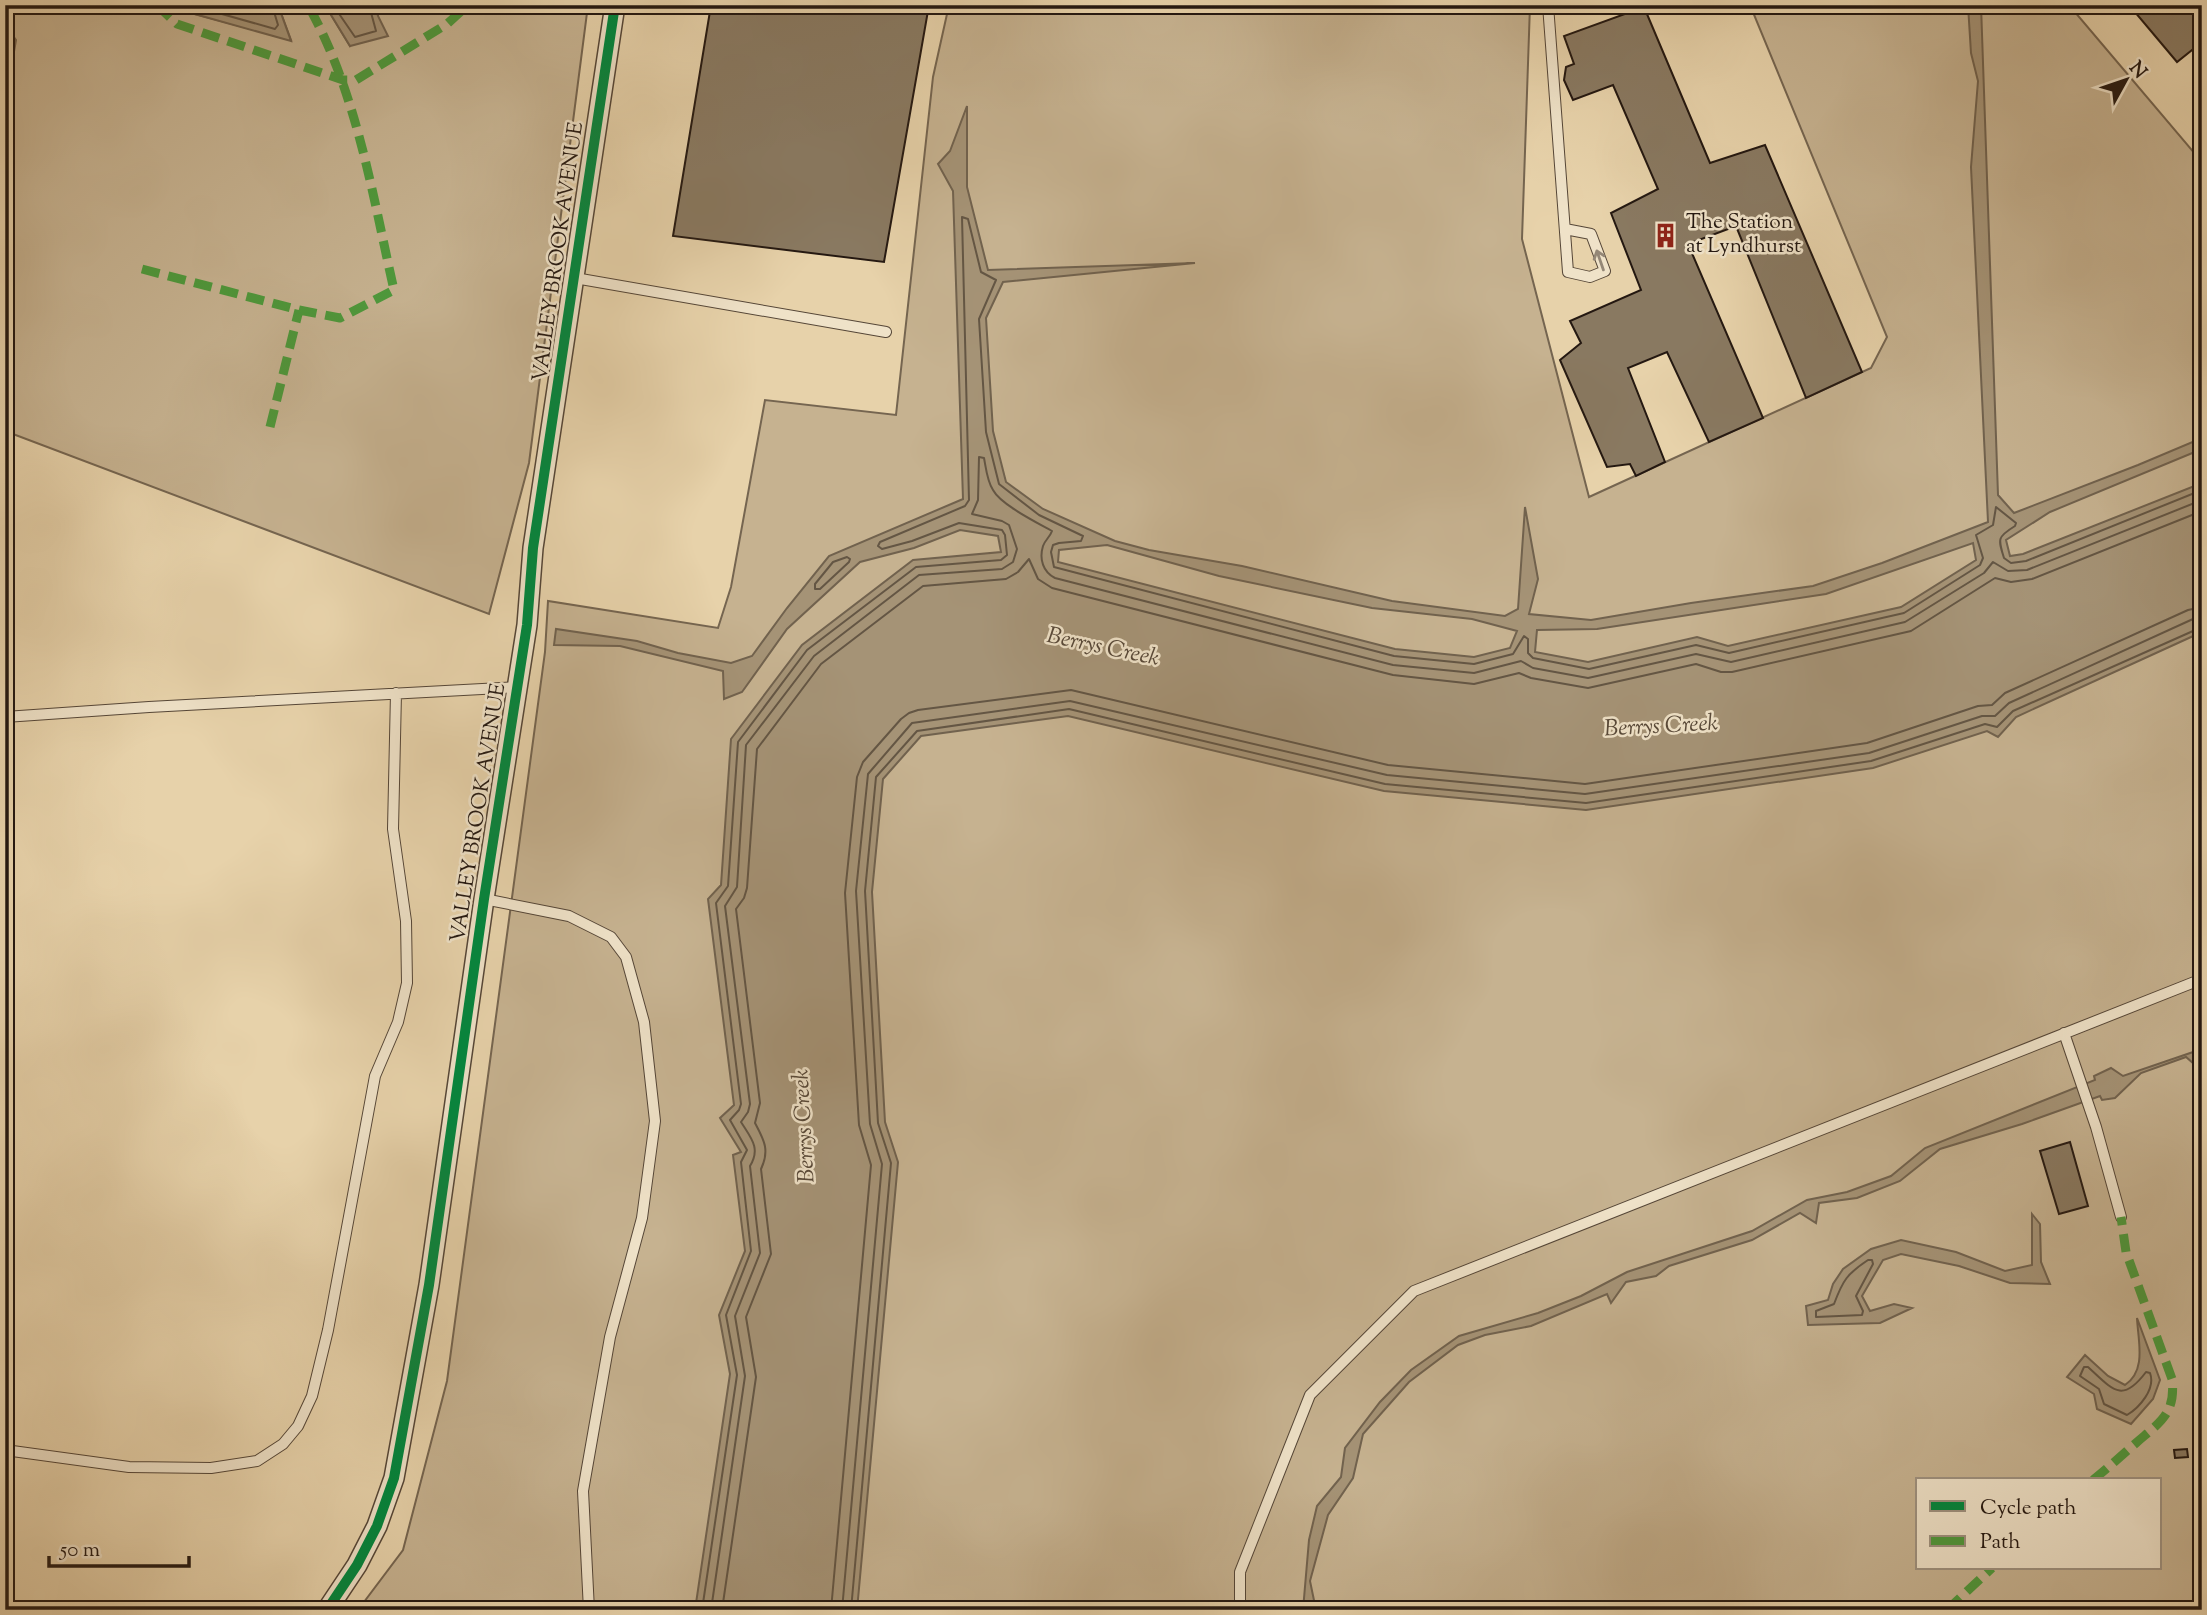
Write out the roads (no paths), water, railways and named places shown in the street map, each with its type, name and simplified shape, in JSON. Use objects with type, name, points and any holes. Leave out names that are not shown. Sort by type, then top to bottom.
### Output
[{"type":"street","name":"VALLEY BROOK AVENUE","points":[[327,1610],[367,1546],[394,1478],[429,1285],[484,899],[527,625],[533,548],[615,5]]},
{"type":"lane","points":[[1548,5],[1568,272],[1590,277],[1605,271],[1591,233],[1565,229]]},
{"type":"lane","points":[[575,278],[886,332]]},
{"type":"lane","points":[[5,717],[517,687]]},
{"type":"lane","points":[[5,1450],[129,1467],[211,1468],[257,1461],[283,1444],[298,1426],[312,1396],[328,1330],[375,1076],[398,1021],[407,983],[406,921],[393,829],[396,693]]},
{"type":"lane","points":[[484,899],[569,916],[611,937],[626,957],[644,1023],[655,1121],[642,1218],[610,1337],[583,1491],[589,1610]]},
{"type":"lane","points":[[1240,1610],[1240,1572],[1311,1395],[1414,1291],[2202,979]]},
{"type":"lane","points":[[2064,1033],[2122,1217]]},
{"type":"water","points":[[179,5],[278,5],[291,41],[184,11]]},
{"type":"water","points":[[325,5],[375,5],[388,36],[350,46]]},
{"type":"water","name":"Berrys Creek","points":[[1968,5],[1981,5],[1998,495],[2014,513],[2202,438],[2202,449],[2050,512],[2006,540],[2010,556],[2023,554],[2202,483],[2202,632],[2016,717],[1998,737],[1987,731],[1873,768],[1586,810],[1384,791],[1068,716],[921,736],[883,779],[872,892],[885,1122],[898,1162],[857,1610],[695,1610],[730,1374],[719,1315],[745,1251],[733,1155],[741,1152],[720,1118],[734,1105],[708,899],[721,885],[731,739],[802,645],[913,560],[1001,552],[998,536],[960,530],[914,548],[860,562],[787,629],[742,692],[724,699],[723,671],[620,646],[554,645],[556,629],[637,641],[678,653],[731,663],[752,656],[829,556],[963,499],[953,191],[938,164],[950,151],[967,106],[967,187],[988,270],[1195,263],[1003,282],[986,318],[993,431],[1006,482],[1043,509],[1115,541],[1149,550],[1242,566],[1392,601],[1505,616],[1518,609],[1525,507],[1538,579],[1529,614],[1591,620],[1813,586],[1988,522],[1971,167],[1978,81],[1971,53]],"holes":[[[1973,543],[1976,560],[1901,607],[1728,646],[1697,637],[1588,662],[1535,652],[1537,630],[1597,629],[1826,594]],[[1107,545],[1219,576],[1372,608],[1472,619],[1517,631],[1510,648],[1474,657],[1395,649],[1058,562],[1059,550]]]},
{"type":"water","points":[[2202,1049],[2202,1060],[2193,1063],[2186,1057],[2141,1073],[2115,1098],[2102,1100],[2100,1096],[1940,1149],[1900,1181],[1857,1198],[1819,1203],[1816,1223],[1800,1213],[1752,1240],[1669,1266],[1656,1276],[1626,1282],[1611,1303],[1607,1294],[1531,1326],[1485,1335],[1458,1345],[1409,1382],[1363,1434],[1353,1478],[1328,1515],[1310,1581],[1316,1610],[1303,1610],[1309,1540],[1317,1506],[1341,1477],[1345,1448],[1380,1402],[1411,1370],[1459,1336],[1538,1313],[1581,1296],[1627,1272],[1752,1231],[1807,1200],[1847,1192],[1891,1176],[1925,1148],[2095,1080],[2094,1076],[2111,1068],[2123,1076]]},
{"type":"water","points":[[2032,1214],[2040,1224],[2041,1262],[2050,1284],[2010,1283],[1959,1266],[1901,1254],[1883,1260],[1862,1296],[1870,1311],[1894,1304],[1912,1308],[1880,1323],[1808,1325],[1806,1306],[1828,1300],[1833,1284],[1843,1269],[1871,1249],[1901,1240],[1956,1252],[2005,1271],[2032,1265]]},
{"type":"water","points":[[2137,1318],[2160,1380],[2153,1399],[2131,1424],[2097,1409],[2094,1394],[2067,1377],[2085,1355],[2108,1376],[2125,1385],[2132,1379],[2139,1363]]},
{"type":"place","name":"The Station at Lyndhurst","points":[[1666,235]]}]
